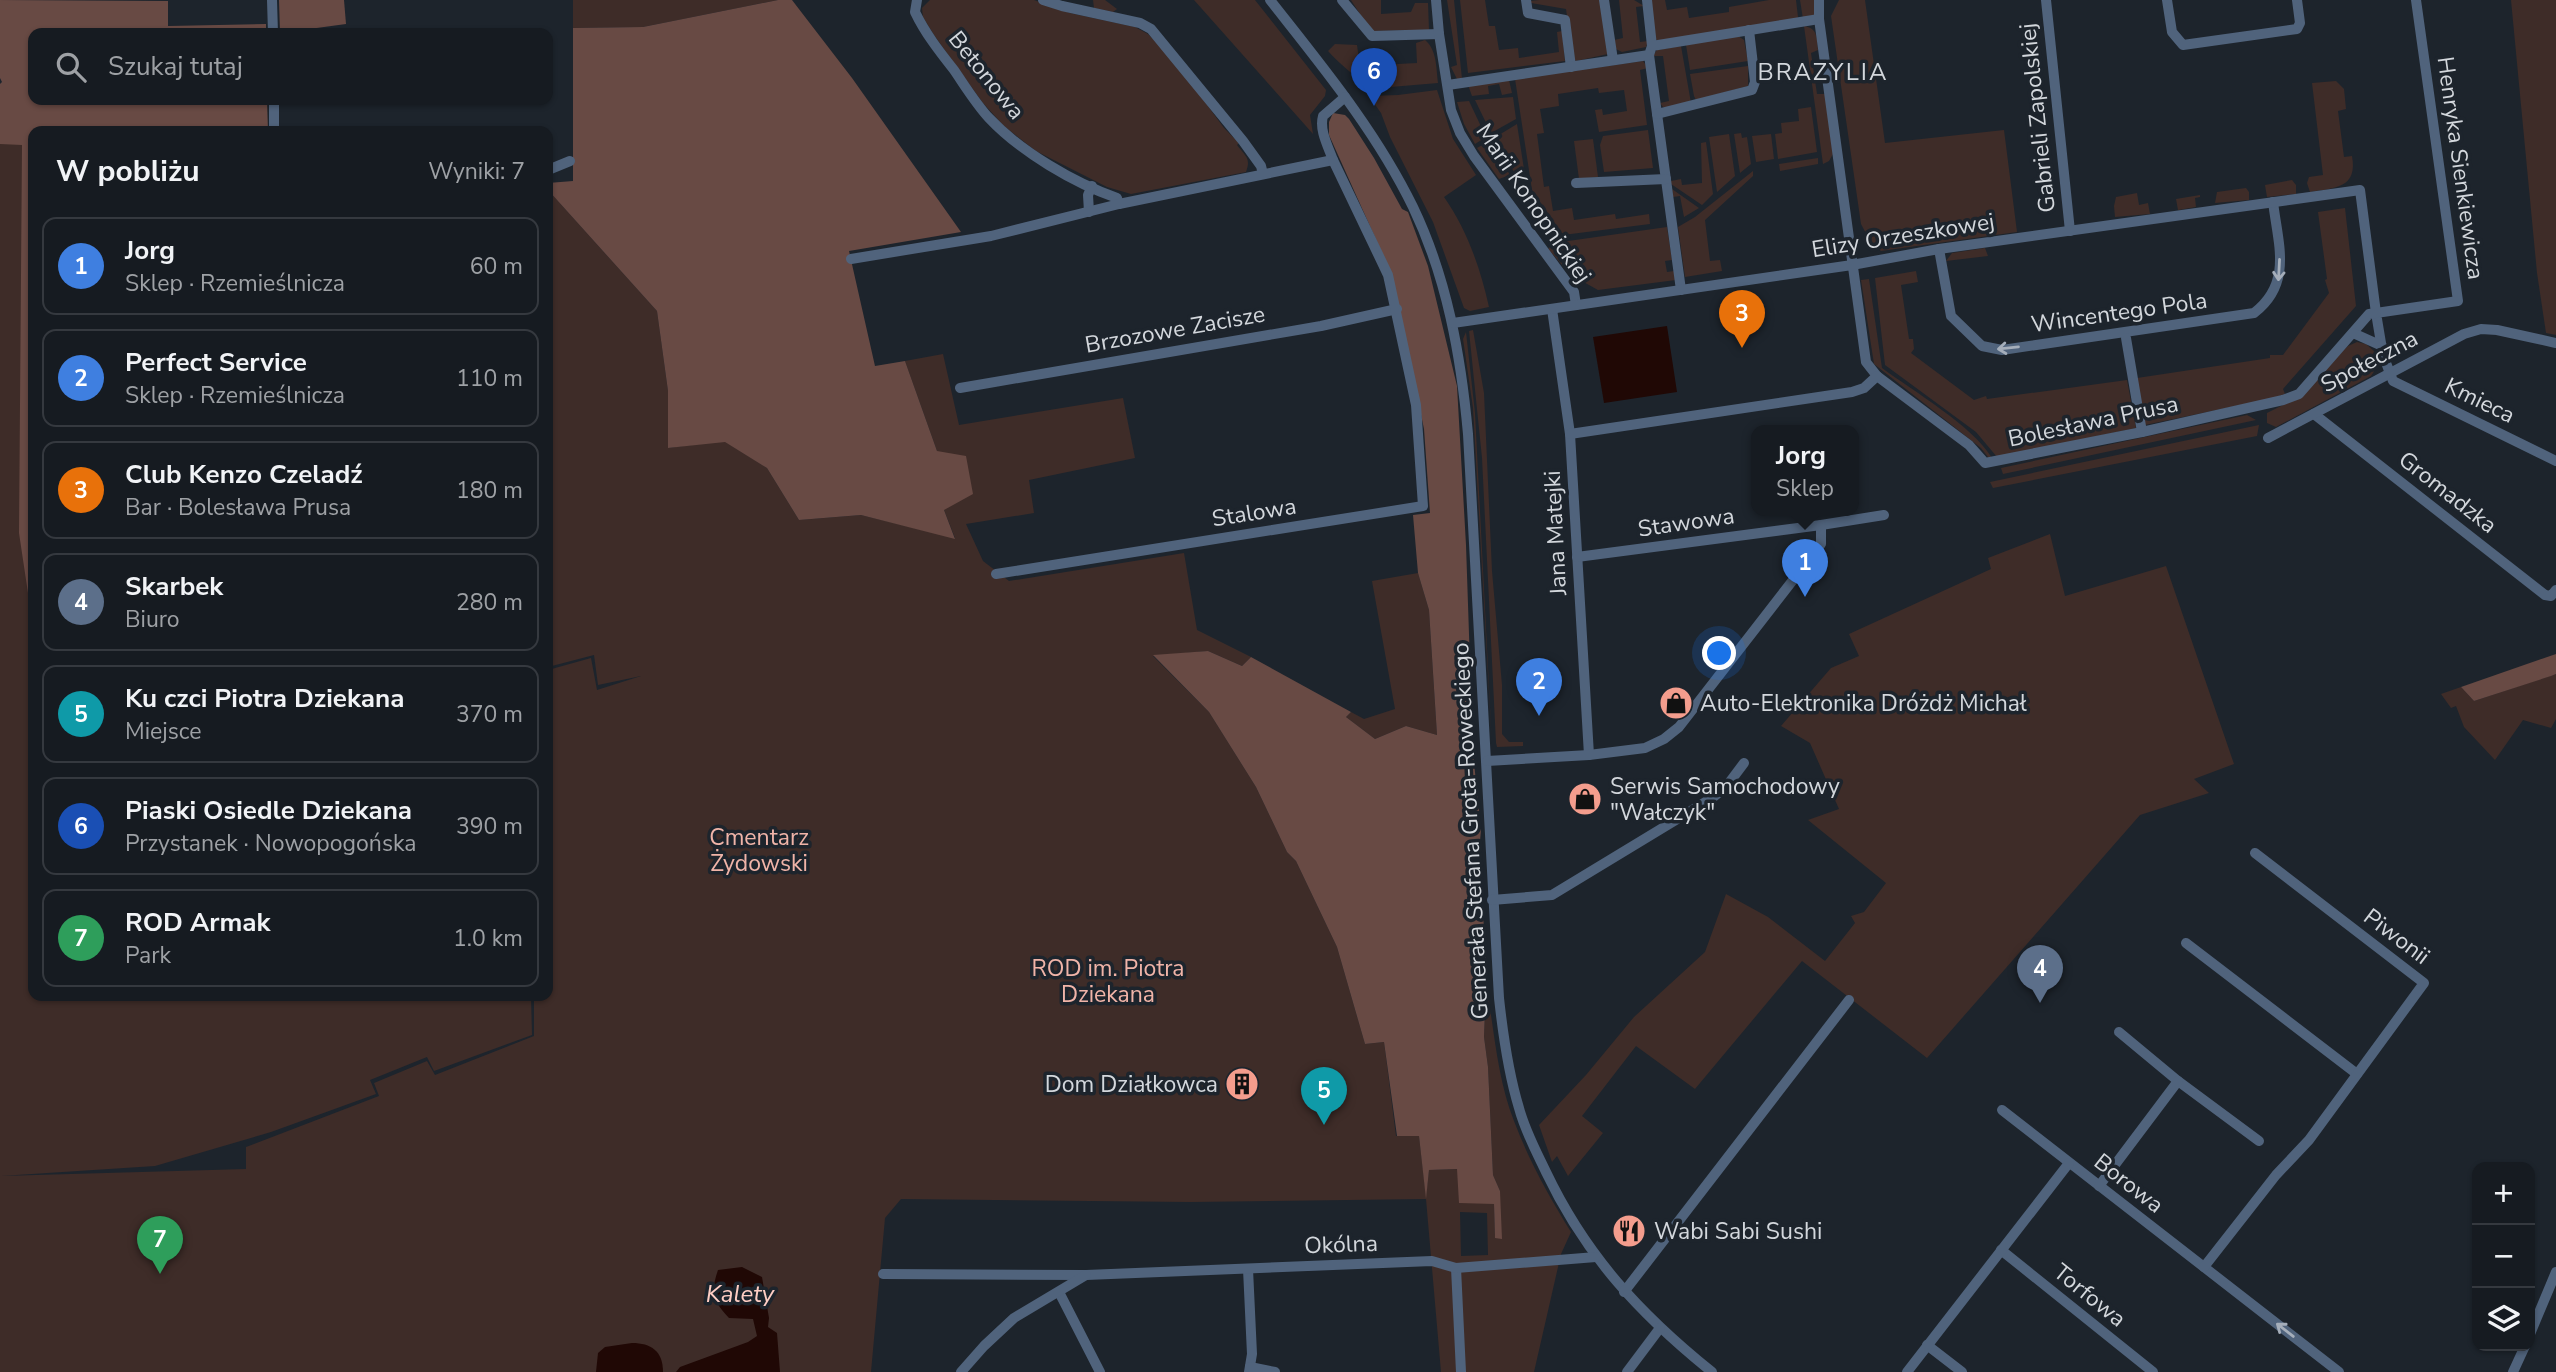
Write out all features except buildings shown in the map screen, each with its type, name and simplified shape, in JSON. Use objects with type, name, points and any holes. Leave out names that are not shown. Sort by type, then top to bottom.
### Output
[{"type":"street","points":[[272,0],[273,28]]},
{"type":"street","name":"Betonowa","points":[[917,0],[915,12],[930,38],[988,117],[1034,155],[1117,198],[1119,204]]},
{"type":"street","points":[[1042,0],[1140,23],[1151,29],[1243,141],[1264,174]]},
{"type":"street","name":"Generała Stefana Grota-Roweckiego","points":[[1270,0],[1345,97],[1389,162],[1421,225],[1453,324],[1463,380],[1468,434],[1487,761],[1492,900],[1502,1026],[1519,1109],[1529,1137],[1559,1200],[1596,1257],[1624,1292],[1660,1328],[1712,1372]]},
{"type":"street","points":[[1342,0],[1371,36],[1439,34]]},
{"type":"street","name":"Marii Konopnickiej","points":[[1436,0],[1451,110],[1460,133],[1574,292],[1576,305]]},
{"type":"street","points":[[1526,0],[1528,13],[1565,20],[1571,66]]},
{"type":"street","points":[[1604,0],[1613,60]]},
{"type":"street","points":[[1647,0],[1657,114],[1681,290]]},
{"type":"street","points":[[1570,434],[1852,392],[1864,388],[1877,376],[1866,362],[1819,19],[1819,0]]},
{"type":"street","name":"Gabrieli Zapolskiej","points":[[2046,0],[2070,231]]},
{"type":"street","points":[[2167,0],[2172,32],[2183,45],[2297,29],[2300,23],[2297,0]]},
{"type":"street","name":"Henryka Sienkiewicza","points":[[2376,313],[2458,301],[2416,0]]},
{"type":"street","points":[[1448,85],[1613,60],[1749,30],[1819,19]]},
{"type":"street","points":[[1657,114],[1752,90],[1755,82],[1749,30]]},
{"type":"street","points":[[1345,97],[1323,116],[1322,131],[1388,275],[1396,309]]},
{"type":"street","points":[[274,105],[274,126]]},
{"type":"street","points":[[851,259],[991,236],[1119,204],[1333,160]]},
{"type":"street","points":[[553,168],[570,161]]},
{"type":"street","points":[[1576,183],[1666,178]]},
{"type":"street","points":[[1089,212],[1088,195],[1092,186]]},
{"type":"street","name":"Elizy Orzeszkowej","points":[[1453,324],[1852,265],[1939,249],[2360,190],[2376,313]]},
{"type":"street","name":"Wincentego Pola","points":[[1939,249],[1951,316],[1976,342],[1990,349],[2002,350],[2254,313],[2273,294],[2280,274],[2273,202]]},
{"type":"street","name":"Brzozowe Zacisze","points":[[960,388],[1321,326],[1396,309]]},
{"type":"street","name":"Stalowa","points":[[996,574],[1423,506],[1416,410],[1396,309]]},
{"type":"street","name":"Jana Matejki","points":[[1552,309],[1570,434],[1589,755]]},
{"type":"street","points":[[2376,313],[2390,373]]},
{"type":"street","name":"Bolesława Prusa","points":[[1877,376],[1969,445],[1985,463],[2258,407],[2299,394],[2369,314],[2376,313]]},
{"type":"street","name":"Społeczna","points":[[2268,438],[2464,334],[2481,329],[2556,343]]},
{"type":"street","points":[[2353,333],[2382,346]]},
{"type":"street","points":[[2126,338],[2142,432]]},
{"type":"street","name":"Kmieca","points":[[2390,373],[2393,381],[2556,461]]},
{"type":"street","name":"Gromadzka","points":[[2314,414],[2545,595],[2551,596],[2556,590]]},
{"type":"street","name":"Stawowa","points":[[1577,556],[1821,525],[1884,514]]},
{"type":"street","points":[[1487,761],[1589,755],[1645,748],[1664,739],[1679,727],[1821,544],[1821,525]]},
{"type":"street","points":[[1492,900],[1552,895],[1712,798],[1726,787],[1744,763]]},
{"type":"street","name":"Piwonii","points":[[2204,1267],[2276,1175],[2309,1140],[2424,983],[2255,853]]},
{"type":"street","points":[[2186,943],[2357,1074]]},
{"type":"street","points":[[1624,1292],[1849,1000]]},
{"type":"street","points":[[2119,1032],[2178,1082],[2259,1142]]},
{"type":"street","points":[[2099,1186],[2178,1082]]},
{"type":"street","points":[[2002,1110],[2069,1163]]},
{"type":"street","name":"Borowa","points":[[1907,1372],[2069,1163],[2339,1372]]},
{"type":"street","name":"Torfowa","points":[[2001,1250],[2154,1372]]},
{"type":"street","name":"Okólna","points":[[883,1274],[1086,1275],[1432,1261],[1456,1268],[1596,1257]]},
{"type":"street","points":[[1456,1268],[1461,1372]]},
{"type":"street","points":[[1248,1269],[1252,1354],[1249,1369],[1275,1372]]},
{"type":"street","points":[[2535,1322],[2556,1272]]},
{"type":"street","points":[[961,1372],[1014,1318],[1086,1275]]},
{"type":"street","points":[[1059,1292],[1100,1372]]},
{"type":"street","points":[[1627,1372],[1660,1328]]},
{"type":"street","points":[[1927,1345],[1962,1372]]},
{"type":"street","points":[[2513,1372],[2523,1351]]},
{"type":"green space","points":[[573,0],[778,0],[643,27],[573,28]]},
{"type":"green space","points":[[930,0],[1034,0],[1070,13],[1135,27],[1148,34],[1174,60],[1224,128],[1239,143],[1237,145],[1248,160],[1246,172],[1131,194],[1107,187],[1036,151],[1004,126],[983,103],[934,35],[923,17],[922,8]]},
{"type":"green space","points":[[1093,0],[1105,0],[1117,9],[1113,12],[1094,8]]},
{"type":"green space","points":[[1194,0],[1255,0],[1326,90],[1325,96],[1310,115],[1313,134]]},
{"type":"green space","points":[[1351,0],[1381,0],[1381,14],[1411,12],[1415,3],[1428,3],[1429,30],[1374,31],[1369,28]]},
{"type":"green space","points":[[1447,0],[1454,0],[1462,79],[1457,79],[1451,67],[1457,65]]},
{"type":"green space","points":[[1460,0],[1485,0],[1489,26],[1495,26],[1499,50],[1518,48],[1519,58],[1559,52],[1557,32],[1562,31],[1565,61],[1468,73]]},
{"type":"green space","points":[[1600,0],[1608,54],[1576,61],[1573,58],[1566,9],[1530,1]]},
{"type":"green space","points":[[1619,0],[1634,0],[1644,6],[1636,7],[1640,42],[1648,41],[1646,47],[1622,52],[1616,49],[1614,40],[1623,38]]},
{"type":"green space","points":[[1650,0],[1665,0],[1667,10],[1687,7],[1689,18],[1729,12],[1729,7],[1769,0],[1796,0],[1798,17],[1658,41],[1655,38]]},
{"type":"green space","points":[[1800,0],[1815,0],[1814,15],[1803,19]]},
{"type":"green space","points":[[1839,0],[1865,0],[1885,143],[2004,130],[2017,232],[1881,251],[1870,241],[1861,224],[1831,16]]},
{"type":"green space","points":[[2511,0],[2556,0],[2556,335],[2546,333],[2537,273]]},
{"type":"green space","points":[[1804,26],[1812,29],[1816,35],[1818,50],[1811,53],[1817,94],[1825,94],[1833,154],[1829,161],[1823,164]]},
{"type":"green space","points":[[1738,36],[1744,40],[1748,61],[1690,70],[1686,45]]},
{"type":"green space","points":[[1425,40],[1434,54],[1438,83],[1367,89],[1328,51],[1335,44],[1357,45],[1360,66],[1417,63],[1416,43]]},
{"type":"green space","points":[[1681,46],[1691,103],[1663,107],[1660,103],[1669,101],[1663,56],[1654,54],[1657,50]]},
{"type":"green space","points":[[1643,61],[1648,68],[1640,70],[1647,125],[1599,132],[1595,110],[1602,109],[1603,115],[1627,111],[1624,90],[1599,93],[1598,88],[1558,94],[1559,106],[1540,109],[1544,133],[1537,134],[1544,187],[1549,186],[1553,211],[1572,208],[1574,220],[1615,214],[1616,219],[1649,214],[1650,224],[1563,235],[1532,190],[1515,79]]},
{"type":"green space","points":[[1748,66],[1748,86],[1696,100],[1690,74]]},
{"type":"green space","points":[[1509,80],[1512,93],[1502,95],[1499,84],[1488,86],[1489,94],[1472,96],[1468,85]]},
{"type":"green space","points":[[2336,81],[2344,89],[2346,109],[2338,111],[2344,157],[2352,156],[2353,167],[2351,175],[2343,184],[2310,192],[2307,183],[2309,177],[2323,175],[2312,83]]},
{"type":"green space","points":[[1437,90],[1453,139],[1476,175],[1444,197],[1472,249],[1489,307],[1470,311],[1464,308],[1433,222],[1390,137],[1381,113],[1369,96]]},
{"type":"green space","points":[[1513,97],[1516,119],[1491,133],[1475,100]]},
{"type":"green space","points":[[1469,101],[1486,137],[1475,144],[1464,124],[1457,102]]},
{"type":"green space","points":[[1811,107],[1817,152],[1778,159],[1775,134],[1782,133],[1781,123],[1799,121],[1798,109]]},
{"type":"green space","points":[[1517,124],[1526,182],[1514,172],[1494,138]]},
{"type":"green space","points":[[1648,130],[1653,168],[1604,172],[1600,145],[1603,136]]},
{"type":"green space","points":[[1741,133],[1742,138],[1747,137],[1751,164],[1740,173],[1734,134]]},
{"type":"green space","points":[[1729,134],[1735,176],[1717,192],[1709,137]]},
{"type":"green space","points":[[1771,134],[1774,159],[1756,162],[1752,136]]},
{"type":"green space","points":[[1593,139],[1598,177],[1579,179],[1574,141]]},
{"type":"green space","points":[[1489,141],[1510,175],[1499,179],[1477,148]]},
{"type":"green space","points":[[1706,142],[1713,194],[1702,205],[1671,184],[1671,181],[1681,179],[1682,185],[1702,183],[1701,143]]},
{"type":"green space","points":[[0,144],[22,144],[28,514],[28,1001],[531,1001],[532,1035],[434,1071],[427,1057],[370,1080],[376,1094],[271,1132],[155,1166],[1,1176],[246,1169],[246,1147],[379,1096],[374,1083],[427,1061],[435,1075],[534,1036],[534,1001],[553,1001],[553,669],[591,658],[597,690],[641,676],[598,685],[594,655],[553,666],[553,196],[657,311],[668,391],[668,448],[724,441],[767,468],[799,520],[861,515],[955,538],[944,510],[937,451],[905,361],[943,354],[959,425],[1123,398],[1135,458],[1029,480],[1034,513],[966,524],[983,561],[1009,581],[1184,553],[1197,630],[1251,657],[1242,666],[1208,651],[1153,656],[1209,712],[1256,787],[1287,852],[1296,861],[1337,947],[1365,1044],[1384,1042],[1396,1136],[1419,1136],[1426,1195],[1429,1170],[1458,1169],[1494,1204],[1495,1237],[1500,1191],[1493,1175],[1484,1037],[1486,983],[1508,1105],[1533,1164],[1571,1232],[1561,1254],[1534,1372],[1441,1372],[1426,1199],[1190,1202],[901,1199],[885,1218],[871,1372],[0,1372]],"holes":[[[1460,1212],[1487,1213],[1488,1255],[1461,1256]]]},
{"type":"green space","points":[[1818,158],[1818,164],[1780,171],[1779,164]]},
{"type":"green space","points":[[1753,171],[1753,176],[1705,220],[1710,261],[1720,260],[1722,271],[1685,277],[1678,227],[1695,217]]},
{"type":"green space","points":[[1513,179],[1528,192],[1559,237],[1551,239],[1510,181]]},
{"type":"green space","points":[[2292,180],[2296,185],[2296,194],[2267,197],[2265,185]]},
{"type":"green space","points":[[2246,188],[2249,200],[2215,203],[2217,192]]},
{"type":"green space","points":[[1672,189],[1699,208],[1684,217],[1680,196],[1673,197]]},
{"type":"green space","points":[[2137,193],[2139,205],[2148,203],[2150,214],[2115,217],[2116,197]]},
{"type":"green space","points":[[2200,195],[2195,198],[2196,207],[2178,210],[2176,199]]},
{"type":"green space","points":[[2345,208],[2356,306],[2283,389],[2285,394],[2145,425],[2137,378],[2283,355],[2329,293],[2325,280],[2318,212]]},
{"type":"green space","points":[[1667,227],[1672,260],[1665,261],[1667,272],[1674,271],[1676,280],[1598,290],[1571,275],[1548,249],[1561,242]]},
{"type":"green space","points":[[1985,248],[1988,256],[1946,261],[1952,253]]},
{"type":"green space","points":[[1916,271],[1918,282],[1901,285],[1909,339],[1913,339],[1914,349],[1911,353],[1974,400],[1986,396],[1987,399],[2127,380],[2136,428],[1997,457],[1976,432],[1885,365],[1875,278]]},
{"type":"green space","points":[[1869,279],[1882,368],[1957,422],[1992,458],[1874,364],[1861,280]]},
{"type":"green space","points":[[1473,330],[1484,393],[1492,571],[1502,685],[1502,734],[1509,742],[1523,742],[1523,746],[1497,747],[1496,743],[1482,458],[1469,331]]},
{"type":"green space","points":[[1466,332],[1475,413],[1492,746],[1473,408],[1463,339]]},
{"type":"green space","points":[[2357,342],[2366,344],[2375,352],[2377,367],[2371,376],[2276,427],[2267,423],[2267,413],[2283,405],[2348,346]]},
{"type":"green space","points":[[2247,415],[2256,420],[2003,474],[2001,468]]},
{"type":"green space","points":[[2259,425],[2257,436],[1993,488],[1990,482]]},
{"type":"green space","points":[[2050,534],[2065,596],[2166,566],[2234,764],[2194,779],[2209,793],[2140,815],[1927,1058],[1802,961],[1695,1089],[1636,1046],[1582,1116],[1603,1133],[1568,1176],[1557,1156],[1552,1162],[1539,1125],[1586,1075],[1634,1017],[1705,952],[1726,894],[1768,917],[1825,961],[1855,923],[1851,916],[1864,912],[1886,883],[1808,820],[1839,809],[1810,743],[1781,726],[1831,668],[1859,656],[1849,634],[1991,569],[1988,558]]},
{"type":"green space","points":[[1418,573],[1429,610],[1437,735],[1406,726],[1375,739],[1346,717],[1351,712],[1364,719],[1395,709],[1372,581]]},
{"type":"green space","points":[[2556,674],[2556,719],[2551,728],[2523,720],[2495,760],[2464,727],[2456,706],[2451,708],[2441,694],[2461,687],[2474,701]]},
{"type":"shaded area","points":[[0,0],[168,1],[168,26],[266,24],[266,28],[28,28],[28,105],[267,105],[268,126],[28,126],[28,593],[19,533],[22,145],[0,144]]},
{"type":"shaded area","points":[[279,0],[344,0],[346,24],[317,28],[280,28]]},
{"type":"shaded area","points":[[778,0],[792,0],[852,78],[961,232],[849,251],[875,366],[905,361],[937,451],[966,456],[973,494],[944,510],[955,539],[861,515],[799,520],[767,468],[725,442],[668,448],[668,391],[657,311],[553,196],[553,183],[573,181],[573,28],[643,27]]},
{"type":"shaded area","points":[[1333,113],[1345,115],[1349,119],[1402,209],[1408,212],[1428,266],[1457,386],[1473,753],[1481,830],[1478,863],[1485,938],[1484,1037],[1493,1175],[1500,1191],[1502,1239],[1495,1238],[1494,1204],[1459,1203],[1457,1169],[1429,1170],[1426,1199],[1419,1136],[1397,1136],[1384,1042],[1365,1044],[1337,947],[1296,861],[1287,852],[1256,787],[1209,712],[1153,655],[1208,651],[1242,666],[1251,657],[1351,712],[1346,717],[1375,739],[1406,726],[1437,735],[1429,610],[1418,573],[1413,515],[1430,513],[1424,429],[1392,275],[1329,135],[1329,122]]},
{"type":"shaded area","points":[[2556,654],[2556,674],[2551,676],[2474,701],[2461,687]]},
{"type":"water","points":[[1667,326],[1677,392],[1604,403],[1593,337]]},
{"type":"water","name":"Kalety","points":[[742,1267],[762,1277],[768,1327],[777,1333],[780,1372],[676,1372],[680,1367],[748,1342],[757,1336],[753,1319],[729,1318],[714,1296],[718,1270]]},
{"type":"water","points":[[632,1343],[655,1350],[661,1359],[663,1372],[596,1372],[598,1353],[605,1347]]},
{"type":"place","name":"Piaski Osiedle Dziekana","points":[[1374,106]]},
{"type":"place","name":"Club Kenzo Czeladź","points":[[1742,348]]},
{"type":"place","name":"Jorg","points":[[1805,597]]},
{"type":"place","name":"Auto-Elektronika Dróżdż Michał","points":[[1676,703]]},
{"type":"place","name":"Perfect Service","points":[[1539,716]]},
{"type":"place","name":"Serwis Samochodowy \"Wałczyk\"","points":[[1585,799]]},
{"type":"place","name":"Skarbek","points":[[2040,1003]]},
{"type":"place","name":"Dom Działkowca","points":[[1242,1084]]},
{"type":"place","name":"Ku czci Piotra Dziekana","points":[[1324,1125]]},
{"type":"place","name":"Wabi Sabi Sushi","points":[[1629,1231]]},
{"type":"place","name":"ROD Armak","points":[[160,1274]]},
{"type":"district","name":"BRAZYLIA","points":[[1823,72]]},
{"type":"park label","name":"Cmentarz Żydowski","points":[[759,850]]},
{"type":"park label","name":"ROD im. Piotra Dziekana","points":[[1108,981]]}]
